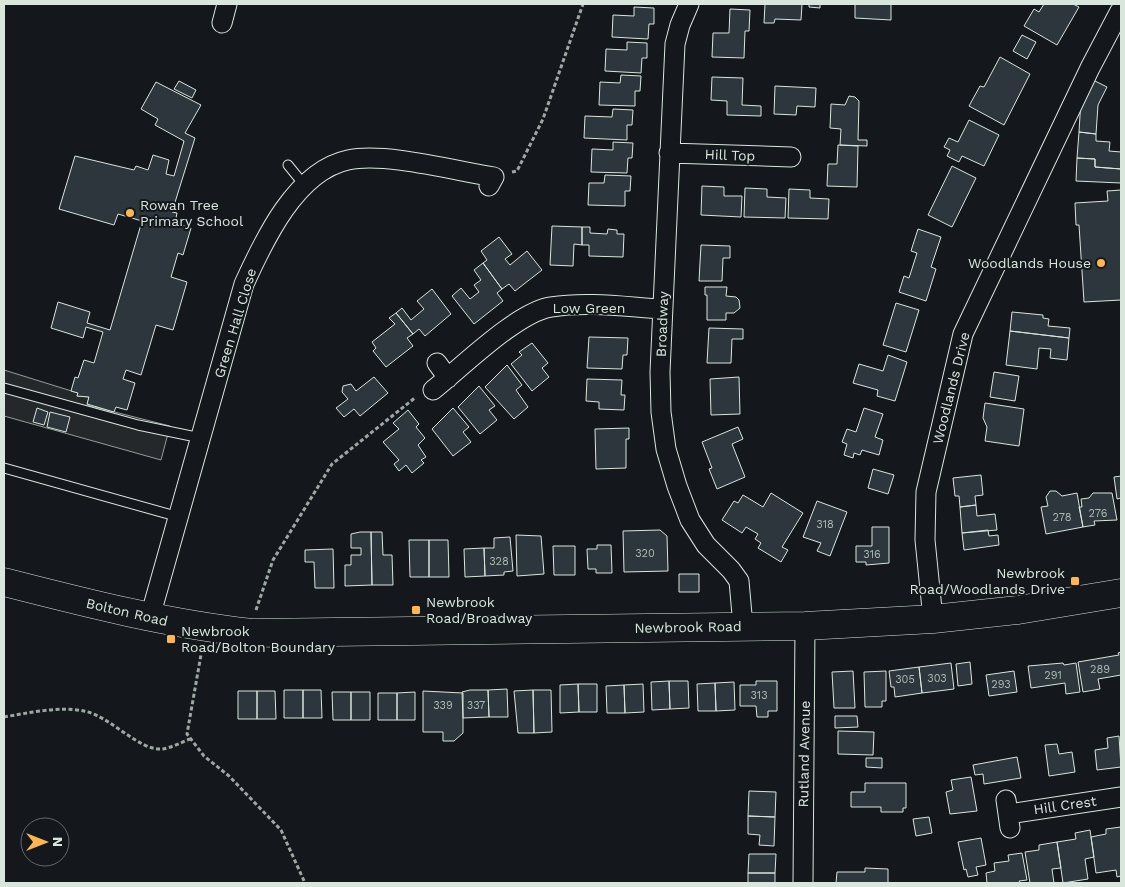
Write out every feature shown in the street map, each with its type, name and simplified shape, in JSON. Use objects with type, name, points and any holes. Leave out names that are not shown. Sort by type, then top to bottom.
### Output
[{"type":"highway","name":"Bolton Road","points":[[4,582],[150,617],[207,628],[252,632]]},
{"type":"highway","name":"Newbrook Road","points":[[252,632],[805,626],[933,619],[1018,610],[1121,593]]},
{"type":"street","points":[[222,23],[227,4]]},
{"type":"street","name":"Broadway","points":[[689,4],[680,25],[675,44],[662,309],[661,412],[666,449],[690,520],[706,544],[739,581],[742,592],[743,626]]},
{"type":"street","name":"Woodlands Drive","points":[[933,619],[925,540],[926,492],[963,334],[1090,68],[1120,11]]},
{"type":"street","name":"Hill Top","points":[[670,153],[791,156]]},
{"type":"street","name":"Green Hall Close","points":[[150,617],[244,284],[264,240],[297,194],[320,171],[348,160],[379,158],[492,182]]},
{"type":"street","name":"Low Green","points":[[433,390],[516,323],[550,307],[574,305],[662,309]]},
{"type":"street","points":[[437,363],[448,378]]},
{"type":"street","name":"Rutland Avenue","points":[[802,883],[805,626]]},
{"type":"street","name":"Hill Crest","points":[[1008,814],[1121,797]]},
{"type":"lane","points":[[288,165],[305,186]]},
{"type":"lane","points":[[4,388],[138,425],[201,438]]},
{"type":"lane","points":[[4,468],[178,518]]},
{"type":"path","points":[[492,182],[517,171],[543,119],[584,4]]},
{"type":"path","points":[[252,632],[257,605],[273,560],[332,464],[417,395],[433,390]]},
{"type":"path","points":[[207,628],[187,734],[204,756],[229,776],[281,830],[305,883]]},
{"type":"path","points":[[4,717],[34,711],[83,711],[110,721],[140,744],[161,749],[190,739]]},
{"type":"shaded area","points":[[4,370],[78,393],[77,396],[89,397],[87,405],[170,426],[161,460],[4,416]]},
{"type":"building","points":[[765,4],[802,4],[801,20],[775,19],[774,23],[764,23]]},
{"type":"building","points":[[809,4],[820,4],[820,8],[809,7]]},
{"type":"building","points":[[855,4],[891,4],[891,20],[855,18]]},
{"type":"building","points":[[1044,4],[1073,4],[1079,7],[1057,45],[1024,26],[1034,9],[1039,12]]},
{"type":"building","points":[[634,7],[654,8],[654,24],[649,24],[648,39],[612,37],[613,15],[634,16]]},
{"type":"building","points":[[730,9],[750,10],[749,31],[745,31],[744,58],[712,57],[713,33],[729,33]]},
{"type":"building","points":[[1022,35],[1036,42],[1027,59],[1013,51]]},
{"type":"building","points":[[627,42],[647,43],[647,58],[642,58],[641,73],[605,71],[606,49],[627,50]]},
{"type":"building","points":[[1000,57],[1030,74],[1004,125],[969,106],[980,86],[984,87]]},
{"type":"building","points":[[621,75],[641,76],[640,91],[635,91],[635,106],[599,105],[600,82],[620,83]]},
{"type":"building","points":[[712,77],[743,78],[742,105],[761,106],[761,116],[727,115],[727,101],[711,100]]},
{"type":"building","points":[[1091,79],[1107,87],[1098,105],[1096,134],[1079,132],[1081,99]]},
{"type":"building","points":[[179,81],[196,90],[192,98],[174,89]]},
{"type":"building","points":[[156,82],[201,105],[185,133],[195,138],[172,212],[177,213],[175,223],[191,228],[183,255],[178,253],[171,277],[187,282],[173,330],[156,325],[141,375],[126,370],[123,379],[135,383],[127,410],[116,407],[114,412],[87,404],[89,397],[77,396],[78,393],[71,391],[75,377],[78,378],[84,360],[94,363],[103,332],[86,327],[83,338],[51,328],[58,302],[90,312],[87,323],[110,330],[142,221],[118,214],[114,225],[59,209],[75,156],[134,170],[136,166],[148,170],[153,155],[169,160],[166,174],[174,176],[184,141],[155,125],[158,119],[141,109]]},
{"type":"building","points":[[775,86],[816,88],[815,107],[797,106],[796,115],[774,114]]},
{"type":"building","points":[[849,96],[855,97],[859,101],[858,140],[867,140],[867,146],[840,145],[841,129],[830,128],[831,104],[845,105]]},
{"type":"building","points":[[613,109],[633,110],[632,125],[627,125],[627,140],[584,138],[585,116],[612,117]]},
{"type":"building","points":[[969,120],[999,135],[984,166],[962,156],[959,162],[947,156],[950,150],[944,147],[949,138],[958,142]]},
{"type":"building","points":[[1079,132],[1096,134],[1096,141],[1110,142],[1109,151],[1121,152],[1121,169],[1095,167],[1095,159],[1077,158]]},
{"type":"building","points":[[613,142],[633,143],[632,158],[628,158],[627,173],[591,172],[592,149],[613,150]]},
{"type":"building","points":[[838,145],[858,146],[857,187],[827,186],[828,164],[837,164]]},
{"type":"building","points":[[1077,158],[1095,159],[1095,167],[1121,169],[1121,183],[1076,181]]},
{"type":"building","points":[[952,166],[976,178],[952,227],[928,215]]},
{"type":"building","points":[[605,175],[631,176],[630,191],[625,191],[625,206],[588,205],[589,183],[604,183]]},
{"type":"building","points":[[702,186],[724,187],[724,196],[742,196],[741,217],[701,215]]},
{"type":"building","points":[[745,188],[767,189],[767,197],[786,198],[785,218],[744,217]]},
{"type":"building","points":[[789,189],[810,190],[810,198],[829,199],[828,219],[788,218]]},
{"type":"building","name":"Woodlands House","points":[[1121,190],[1121,300],[1084,302],[1079,225],[1076,225],[1075,203],[1108,201],[1107,191]]},
{"type":"building","points":[[552,226],[582,227],[582,245],[574,244],[573,266],[550,265]]},
{"type":"building","points":[[582,227],[590,227],[590,233],[607,234],[608,229],[617,230],[617,234],[624,234],[623,257],[589,256],[589,245],[582,245]]},
{"type":"building","points":[[918,229],[941,237],[931,267],[936,269],[926,301],[899,292],[904,276],[909,278],[917,253],[911,251]]},
{"type":"building","points":[[499,237],[512,254],[505,259],[510,265],[527,251],[542,270],[515,291],[509,284],[502,289],[483,263],[487,260],[481,251]]},
{"type":"building","points":[[701,245],[730,246],[730,258],[723,258],[722,281],[699,281]]},
{"type":"building","points":[[483,263],[502,289],[497,293],[503,301],[474,324],[452,296],[461,288],[470,299],[479,292],[474,285],[481,280],[474,270]]},
{"type":"building","points":[[705,287],[727,287],[726,296],[736,297],[739,300],[740,308],[734,313],[726,313],[726,320],[707,320],[707,295],[705,295]]},
{"type":"building","points":[[432,289],[451,314],[425,336],[419,329],[413,334],[396,313],[402,308],[411,320],[424,309],[417,301]]},
{"type":"building","points":[[896,303],[919,310],[906,352],[883,345]]},
{"type":"building","points":[[1012,312],[1043,315],[1043,318],[1049,319],[1048,326],[1070,328],[1069,338],[1010,331]]},
{"type":"building","points":[[396,313],[413,334],[407,338],[413,346],[386,367],[373,351],[376,348],[372,342],[395,324],[389,318]]},
{"type":"building","points":[[709,328],[743,329],[743,339],[732,339],[731,363],[707,363]]},
{"type":"building","points":[[1010,331],[1069,338],[1067,360],[1050,358],[1051,349],[1039,348],[1037,369],[1006,365]]},
{"type":"building","points":[[589,337],[628,338],[627,355],[623,355],[622,369],[587,368]]},
{"type":"building","points":[[532,343],[548,363],[542,368],[549,377],[532,391],[511,364],[522,355],[519,352]]},
{"type":"building","points":[[888,355],[907,362],[895,401],[877,396],[878,390],[853,383],[859,364],[883,371]]},
{"type":"building","points":[[507,365],[522,385],[516,390],[528,407],[514,419],[485,387]]},
{"type":"building","points":[[994,372],[1019,376],[1015,401],[990,397]]},
{"type":"building","points":[[374,377],[388,393],[360,416],[354,409],[344,417],[336,408],[348,399],[342,392],[343,386],[351,384],[356,391]]},
{"type":"building","points":[[739,377],[740,414],[711,415],[710,379]]},
{"type":"building","points":[[587,379],[622,380],[621,395],[625,395],[624,410],[599,409],[599,402],[586,401]]},
{"type":"building","points":[[479,386],[495,406],[489,410],[497,420],[480,434],[458,407]]},
{"type":"building","points":[[985,403],[1024,409],[1019,446],[985,441],[987,427],[983,418]]},
{"type":"building","points":[[37,408],[48,412],[44,425],[33,422]]},
{"type":"building","points":[[453,408],[469,427],[463,432],[471,442],[453,456],[432,429]]},
{"type":"building","points":[[864,408],[883,414],[875,437],[883,440],[879,455],[862,450],[860,455],[854,453],[853,458],[844,455],[847,444],[842,442],[847,429],[856,432]]},
{"type":"building","points":[[408,410],[419,424],[416,427],[425,438],[418,445],[426,457],[421,460],[424,463],[412,473],[406,465],[399,471],[394,464],[399,460],[383,442],[399,429],[393,423]]},
{"type":"building","points":[[50,412],[70,417],[66,432],[47,427]]},
{"type":"building","points":[[738,427],[743,439],[732,444],[745,477],[717,489],[709,469],[712,468],[702,442]]},
{"type":"building","points":[[629,428],[629,439],[626,439],[626,468],[596,469],[595,429]]},
{"type":"building","points":[[873,469],[894,475],[888,494],[868,488]]},
{"type":"building","points":[[981,475],[983,495],[975,496],[976,505],[960,507],[959,496],[955,496],[953,478]]},
{"type":"building","points":[[1121,476],[1121,498],[1117,499],[1114,477]]},
{"type":"building","points":[[1050,491],[1056,491],[1062,496],[1077,493],[1083,527],[1046,534],[1041,507],[1048,506],[1046,497]]},
{"type":"building","points":[[771,493],[803,513],[782,547],[788,550],[781,562],[758,548],[761,543],[755,539],[758,534],[746,527],[742,533],[722,520],[734,501],[738,503],[743,495],[763,507]]},
{"type":"building","points":[[1093,493],[1112,493],[1117,520],[1094,521],[1095,525],[1083,527],[1079,507],[1082,507],[1081,499],[1089,498]]},
{"type":"building","points":[[817,501],[847,512],[830,556],[817,551],[821,543],[803,537]]},
{"type":"building","points":[[976,505],[977,516],[995,514],[997,530],[962,533],[960,507]]},
{"type":"building","points":[[872,527],[889,527],[889,563],[866,565],[866,562],[856,562],[856,546],[872,546]]},
{"type":"building","points":[[660,530],[667,536],[668,571],[624,572],[623,531]]},
{"type":"building","points":[[988,530],[989,536],[998,535],[999,545],[964,550],[962,533]]},
{"type":"building","points":[[371,532],[372,585],[345,586],[345,565],[351,565],[351,555],[361,555],[361,548],[351,548],[351,534]]},
{"type":"building","points":[[371,532],[382,532],[383,555],[392,555],[393,585],[372,585]]},
{"type":"building","points":[[516,535],[541,536],[544,574],[517,576]]},
{"type":"building","points":[[510,537],[513,571],[504,572],[504,575],[485,576],[484,548],[494,548],[494,538]]},
{"type":"building","points":[[409,540],[429,540],[429,577],[410,577]]},
{"type":"building","points":[[429,540],[448,540],[449,577],[429,577]]},
{"type":"building","points":[[597,545],[611,545],[612,573],[596,573],[596,569],[588,569],[587,549],[597,549]]},
{"type":"building","points":[[553,546],[575,546],[575,575],[554,575]]},
{"type":"building","points":[[484,548],[485,576],[465,577],[464,549]]},
{"type":"building","points":[[333,549],[334,588],[315,588],[314,562],[305,562],[305,550]]},
{"type":"building","points":[[679,574],[699,574],[699,592],[679,592]]},
{"type":"building","points":[[1121,652],[1121,675],[1098,679],[1100,689],[1083,692],[1078,662],[1119,655],[1118,653]]},
{"type":"building","points":[[970,662],[972,684],[958,686],[956,664]]},
{"type":"building","points":[[951,663],[954,689],[922,693],[919,667]]},
{"type":"building","points":[[1063,663],[1064,665],[1076,663],[1080,692],[1066,694],[1065,683],[1031,688],[1028,666]]},
{"type":"building","points":[[919,667],[922,693],[895,697],[894,687],[891,687],[889,671]]},
{"type":"building","points":[[853,671],[855,708],[834,708],[832,672]]},
{"type":"building","points":[[886,671],[886,701],[882,701],[882,707],[865,707],[864,672]]},
{"type":"building","points":[[1014,671],[1017,692],[989,696],[986,675]]},
{"type":"building","points":[[669,681],[688,681],[689,708],[670,709]]},
{"type":"building","points":[[669,681],[670,709],[652,710],[651,682]]},
{"type":"building","points":[[756,681],[777,681],[777,711],[768,711],[768,717],[757,717],[756,706],[740,706],[740,685],[756,685]]},
{"type":"building","points":[[734,682],[735,710],[716,711],[715,683]]},
{"type":"building","points":[[715,683],[716,711],[698,711],[697,684]]},
{"type":"building","points":[[578,684],[597,684],[597,712],[579,712]]},
{"type":"building","points":[[578,684],[579,712],[560,713],[560,685]]},
{"type":"building","points":[[643,684],[644,712],[625,713],[624,685]]},
{"type":"building","points":[[624,685],[625,713],[607,713],[606,686]]},
{"type":"building","points":[[507,689],[508,717],[489,717],[488,690]]},
{"type":"building","points":[[284,690],[303,690],[303,718],[284,718]]},
{"type":"building","points":[[303,690],[321,690],[322,718],[303,718]]},
{"type":"building","points":[[488,690],[489,717],[463,718],[462,692]]},
{"type":"building","points":[[533,690],[551,690],[552,732],[534,733]]},
{"type":"building","points":[[533,690],[534,733],[518,733],[514,691]]},
{"type":"building","points":[[238,691],[257,691],[257,719],[238,719]]},
{"type":"building","points":[[257,691],[275,691],[276,719],[257,719]]},
{"type":"building","points":[[423,691],[463,693],[463,733],[454,741],[443,741],[443,732],[423,732]]},
{"type":"building","points":[[332,692],[351,692],[351,720],[333,720]]},
{"type":"building","points":[[351,692],[370,692],[370,720],[351,720]]},
{"type":"building","points":[[415,692],[415,720],[397,720],[397,693]]},
{"type":"building","points":[[378,693],[397,693],[397,720],[378,720]]},
{"type":"building","points":[[835,716],[857,716],[858,727],[835,728]]},
{"type":"building","points":[[838,731],[874,732],[873,755],[838,754]]},
{"type":"building","points":[[1119,736],[1121,767],[1097,770],[1095,750],[1108,748],[1107,738]]},
{"type":"building","points":[[1057,744],[1059,754],[1072,752],[1075,772],[1049,776],[1045,745]]},
{"type":"building","points":[[1017,757],[1021,778],[984,784],[983,774],[975,775],[973,765]]},
{"type":"building","points":[[866,758],[882,758],[882,768],[866,767]]},
{"type":"building","points":[[971,777],[977,811],[950,814],[946,792],[953,790],[951,780]]},
{"type":"building","points":[[865,783],[906,783],[906,808],[903,808],[903,812],[881,812],[881,807],[851,807],[851,792],[865,792]]},
{"type":"building","points":[[749,791],[776,792],[775,817],[748,816]]},
{"type":"building","points":[[748,816],[775,817],[774,846],[759,845],[760,835],[748,834]]},
{"type":"building","points":[[929,817],[932,833],[916,836],[913,819]]},
{"type":"building","points":[[1121,827],[1121,876],[1117,877],[1116,870],[1096,873],[1091,837],[1106,834],[1106,829]]},
{"type":"building","points":[[1090,830],[1094,857],[1085,859],[1088,879],[1063,883],[1057,842],[1076,839],[1075,833]]},
{"type":"building","points":[[981,838],[986,865],[976,867],[978,875],[968,877],[966,869],[964,870],[958,842]]},
{"type":"building","points":[[1057,842],[1061,868],[1052,869],[1054,883],[1030,883],[1025,852],[1039,850],[1039,845]]},
{"type":"building","points":[[1022,853],[1027,880],[1019,881],[1020,883],[987,883],[986,873],[995,871],[994,863],[1009,861],[1008,855]]},
{"type":"building","points":[[749,854],[776,854],[775,873],[748,873]]},
{"type":"building","points":[[865,868],[888,869],[888,883],[836,883],[837,872],[865,872]]},
{"type":"building","points":[[748,873],[775,873],[775,883],[748,883]]},
{"type":"place","name":"Rowan Tree Primary School","points":[[130,213]]},
{"type":"place","name":"Woodlands House","points":[[1101,263]]},
{"type":"place","name":"Newbrook Road/Woodlands Drive","points":[[1075,581]]},
{"type":"place","name":"Newbrook Road/Broadway","points":[[416,610]]},
{"type":"place","name":"Newbrook Road/Bolton Boundary","points":[[171,639]]}]
